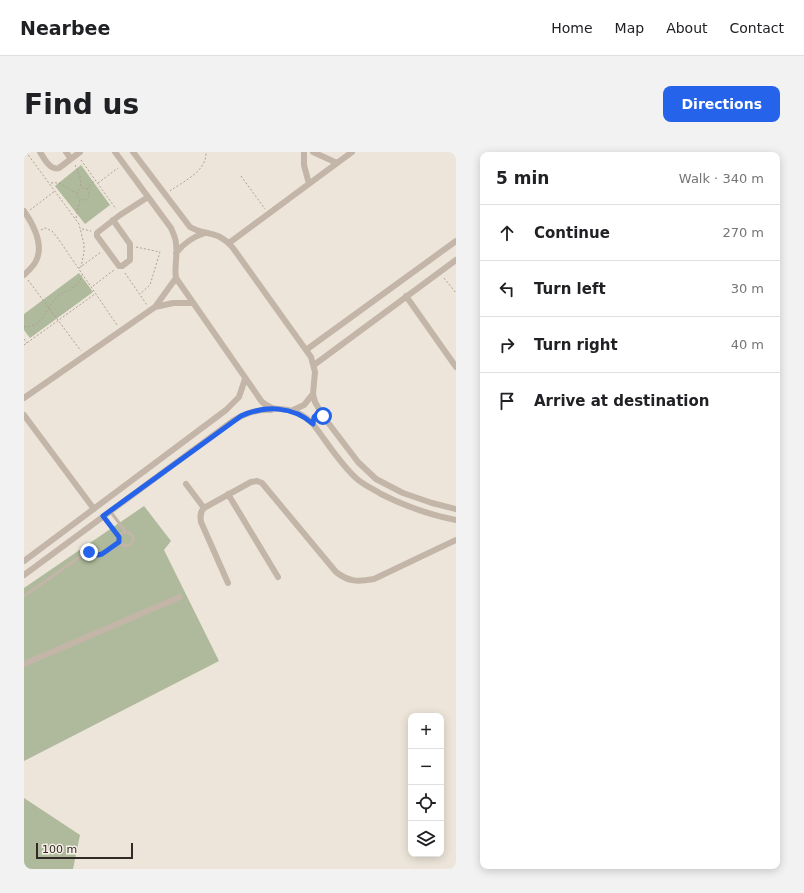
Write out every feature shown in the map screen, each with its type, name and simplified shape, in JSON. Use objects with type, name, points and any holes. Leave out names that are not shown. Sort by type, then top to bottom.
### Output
[{"type":"street","points":[[40,152],[53,169],[57,169],[78,153]]},
{"type":"street","points":[[66,152],[71,159]]},
{"type":"street","points":[[115,152],[171,228],[176,244],[176,278],[262,402],[274,410]]},
{"type":"street","points":[[133,152],[190,227],[197,231],[217,236],[233,248],[306,350],[314,364],[316,379],[313,394],[317,418],[344,464],[358,480],[399,503],[436,516],[456,520]]},
{"type":"street","points":[[304,152],[304,165],[309,184]]},
{"type":"street","points":[[313,152],[337,163]]},
{"type":"street","points":[[228,243],[352,152]]},
{"type":"street","points":[[114,220],[130,245],[130,260],[120,266],[97,236],[98,232],[120,215],[148,197]]},
{"type":"street","points":[[24,275],[36,263],[38,256],[38,243],[25,212]]},
{"type":"street","points":[[176,253],[192,238],[205,233]]},
{"type":"street","points":[[306,350],[456,241]]},
{"type":"street","points":[[314,364],[456,260]]},
{"type":"street","points":[[24,398],[152,308],[176,278]]},
{"type":"street","points":[[406,296],[456,367]]},
{"type":"street","points":[[152,308],[173,303],[193,303]]},
{"type":"street","points":[[24,561],[221,414],[233,404],[239,396],[245,379]]},
{"type":"street","points":[[291,411],[304,405],[313,394]]},
{"type":"street","points":[[24,575],[229,424],[249,412],[262,410],[291,411],[317,418],[376,479],[418,499],[456,509]]},
{"type":"street","points":[[221,414],[229,424]]},
{"type":"street","points":[[24,415],[94,509]]},
{"type":"street","points":[[228,583],[201,522],[200,515],[204,508],[251,482],[257,481],[262,483],[336,572],[344,578],[352,581],[374,579],[456,540]]},
{"type":"street","points":[[186,484],[204,508]]},
{"type":"street","points":[[228,494],[278,577]]},
{"type":"street","points":[[24,664],[180,597]]},
{"type":"lane","points":[[110,511],[126,532],[132,535],[132,542],[127,546],[122,545],[119,542]]},
{"type":"lane","points":[[103,516],[119,537],[119,542]]},
{"type":"lane","points":[[119,537],[121,533],[126,532]]},
{"type":"lane","points":[[24,596],[84,554],[89,552],[98,555],[102,554],[119,542]]},
{"type":"path","points":[[26,152],[76,218],[81,229],[84,252],[81,266]]},
{"type":"path","points":[[165,195],[198,172],[205,163],[206,152]]},
{"type":"path","points":[[78,153],[120,215]]},
{"type":"path","points":[[71,159],[79,172],[81,189]]},
{"type":"path","points":[[98,183],[124,164]]},
{"type":"path","points":[[241,176],[268,214]]},
{"type":"path","points":[[50,183],[60,183],[73,192],[77,192],[81,189],[86,189],[95,180]]},
{"type":"path","points":[[80,199],[84,200],[88,197],[89,193],[86,189]]},
{"type":"path","points":[[25,212],[56,191]]},
{"type":"path","points":[[76,218],[80,199],[77,196],[77,192]]},
{"type":"path","points":[[35,233],[45,228],[52,231],[121,331]]},
{"type":"path","points":[[81,229],[98,232]]},
{"type":"path","points":[[130,245],[160,252],[150,285],[140,294]]},
{"type":"path","points":[[78,268],[106,248]]},
{"type":"path","points":[[92,287],[120,266],[152,308]]},
{"type":"path","points":[[440,272],[456,293]]},
{"type":"path","points":[[24,327],[38,323],[56,298],[79,283],[82,274]]},
{"type":"path","points":[[24,275],[85,356]]},
{"type":"path","points":[[24,346],[96,293]]},
{"type":"path","points":[[24,339],[27,343]]},
{"type":"green space","points":[[81,165],[110,205],[85,224],[55,186]]},
{"type":"green space","points":[[79,273],[93,292],[30,338],[24,330],[24,314]]},
{"type":"green space","points":[[144,506],[171,541],[164,550],[219,661],[24,761],[24,588]]},
{"type":"green space","points":[[24,798],[80,835],[73,869],[24,869]]},
{"type":"route","points":[[89,552],[98,555],[102,554],[119,542],[119,537],[103,516],[241,416],[249,412],[266,409],[291,411],[299,414],[313,424],[312,421],[316,415],[323,416]]}]
